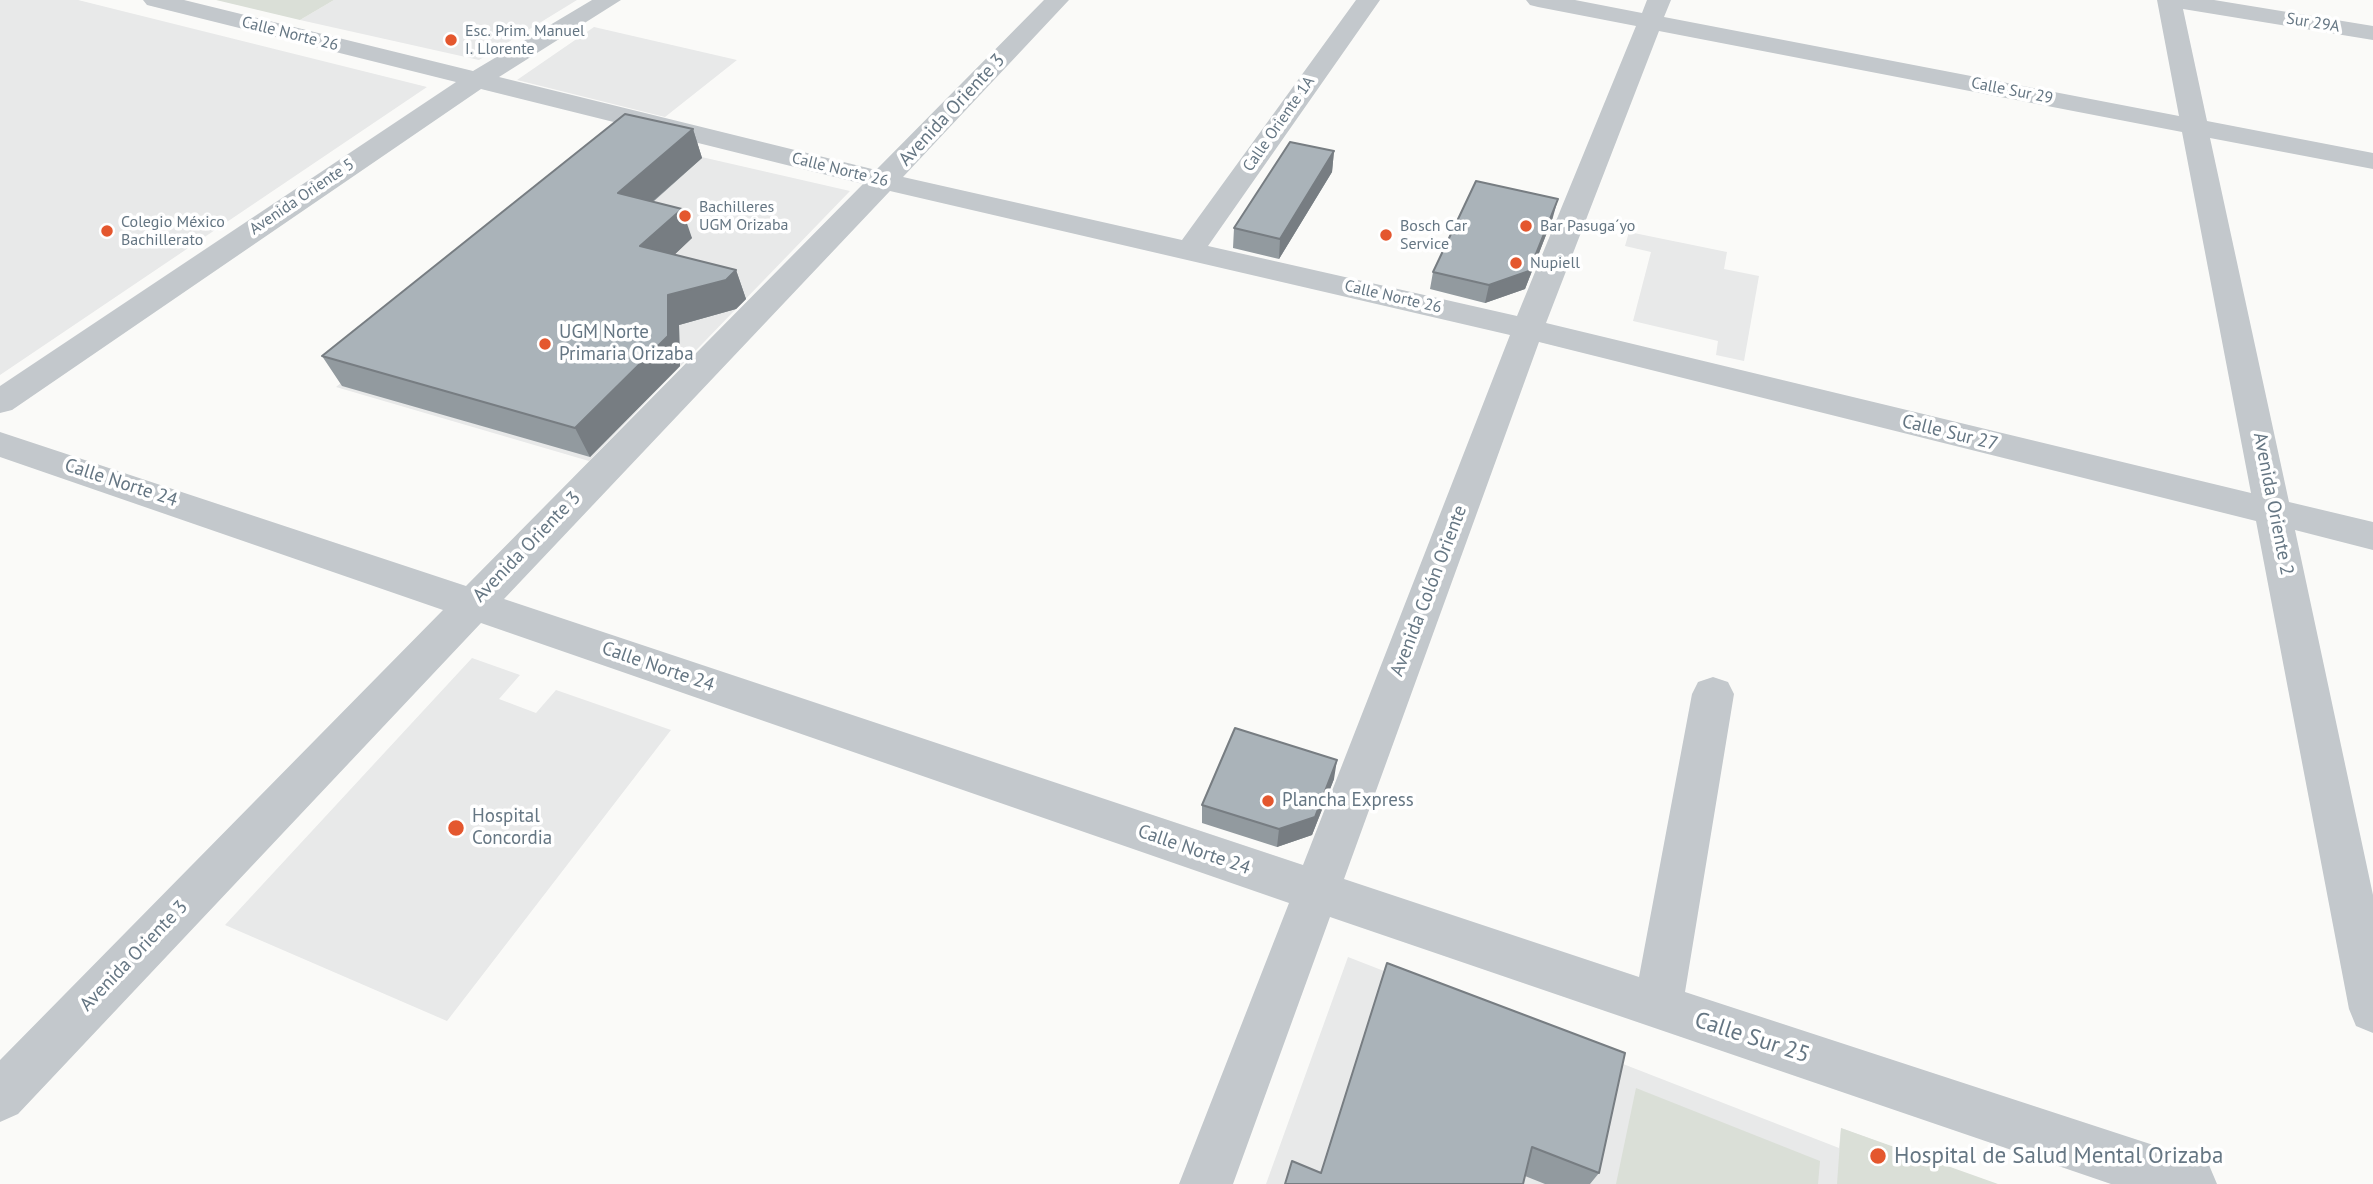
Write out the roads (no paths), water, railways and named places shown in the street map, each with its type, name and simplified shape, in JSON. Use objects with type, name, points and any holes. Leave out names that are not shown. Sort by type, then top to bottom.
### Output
[{"type":"street","name":"Calle Norte 26","points":[[155,0],[885,181],[1191,249],[1528,329]]},
{"type":"street","name":"Avenida Oriente 5","points":[[0,402],[475,81],[609,0]]},
{"type":"street","name":"Avenida Oriente 3","points":[[0,1096],[1057,0]]},
{"type":"street","name":"Calle Oriente 1A","points":[[1191,249],[1368,0]]},
{"type":"street","name":"Calle Sur 29","points":[[1538,0],[1655,10],[2197,127],[2373,161]]},
{"type":"street","name":"Sur 29A","points":[[2171,6],[2373,33]]},
{"type":"street","name":"Sur 29A","points":[[2171,6],[2373,48]]},
{"type":"street","name":"Avenida Oriente 2","points":[[2171,6],[2373,1009]]},
{"type":"street","name":"Avenida Colón Oriente","points":[[1206,1184],[1528,329],[1655,10]]},
{"type":"street","name":"Calle Sur 27","points":[[1528,329],[2373,536]]},
{"type":"street","name":"Calle Norte 24","points":[[0,444],[1315,891]]},
{"type":"street","points":[[1658,1007],[1713,694]]},
{"type":"street","name":"Calle Sur 25","points":[[1315,891],[2190,1184]]},
{"type":"place","name":"Esc. Prim. Manuel I. Llorente","points":[[451,40]]},
{"type":"place","name":"Bachilleres UGM Orizaba","points":[[685,216]]},
{"type":"place","name":"Bar Pasuga´yo","points":[[1526,226]]},
{"type":"place","name":"Colegio México Bachillerato","points":[[107,231]]},
{"type":"place","name":"Bosch Car Service","points":[[1386,235]]},
{"type":"place","name":"Nupiell","points":[[1516,263]]},
{"type":"place","name":"UGM Norte Primaria Orizaba","points":[[545,344]]},
{"type":"place","name":"Plancha Express","points":[[1268,801]]},
{"type":"place","name":"Hospital Concordia","points":[[456,828]]},
{"type":"place","name":"Hospital de Salud Mental Orizaba","points":[[1878,1156]]}]
